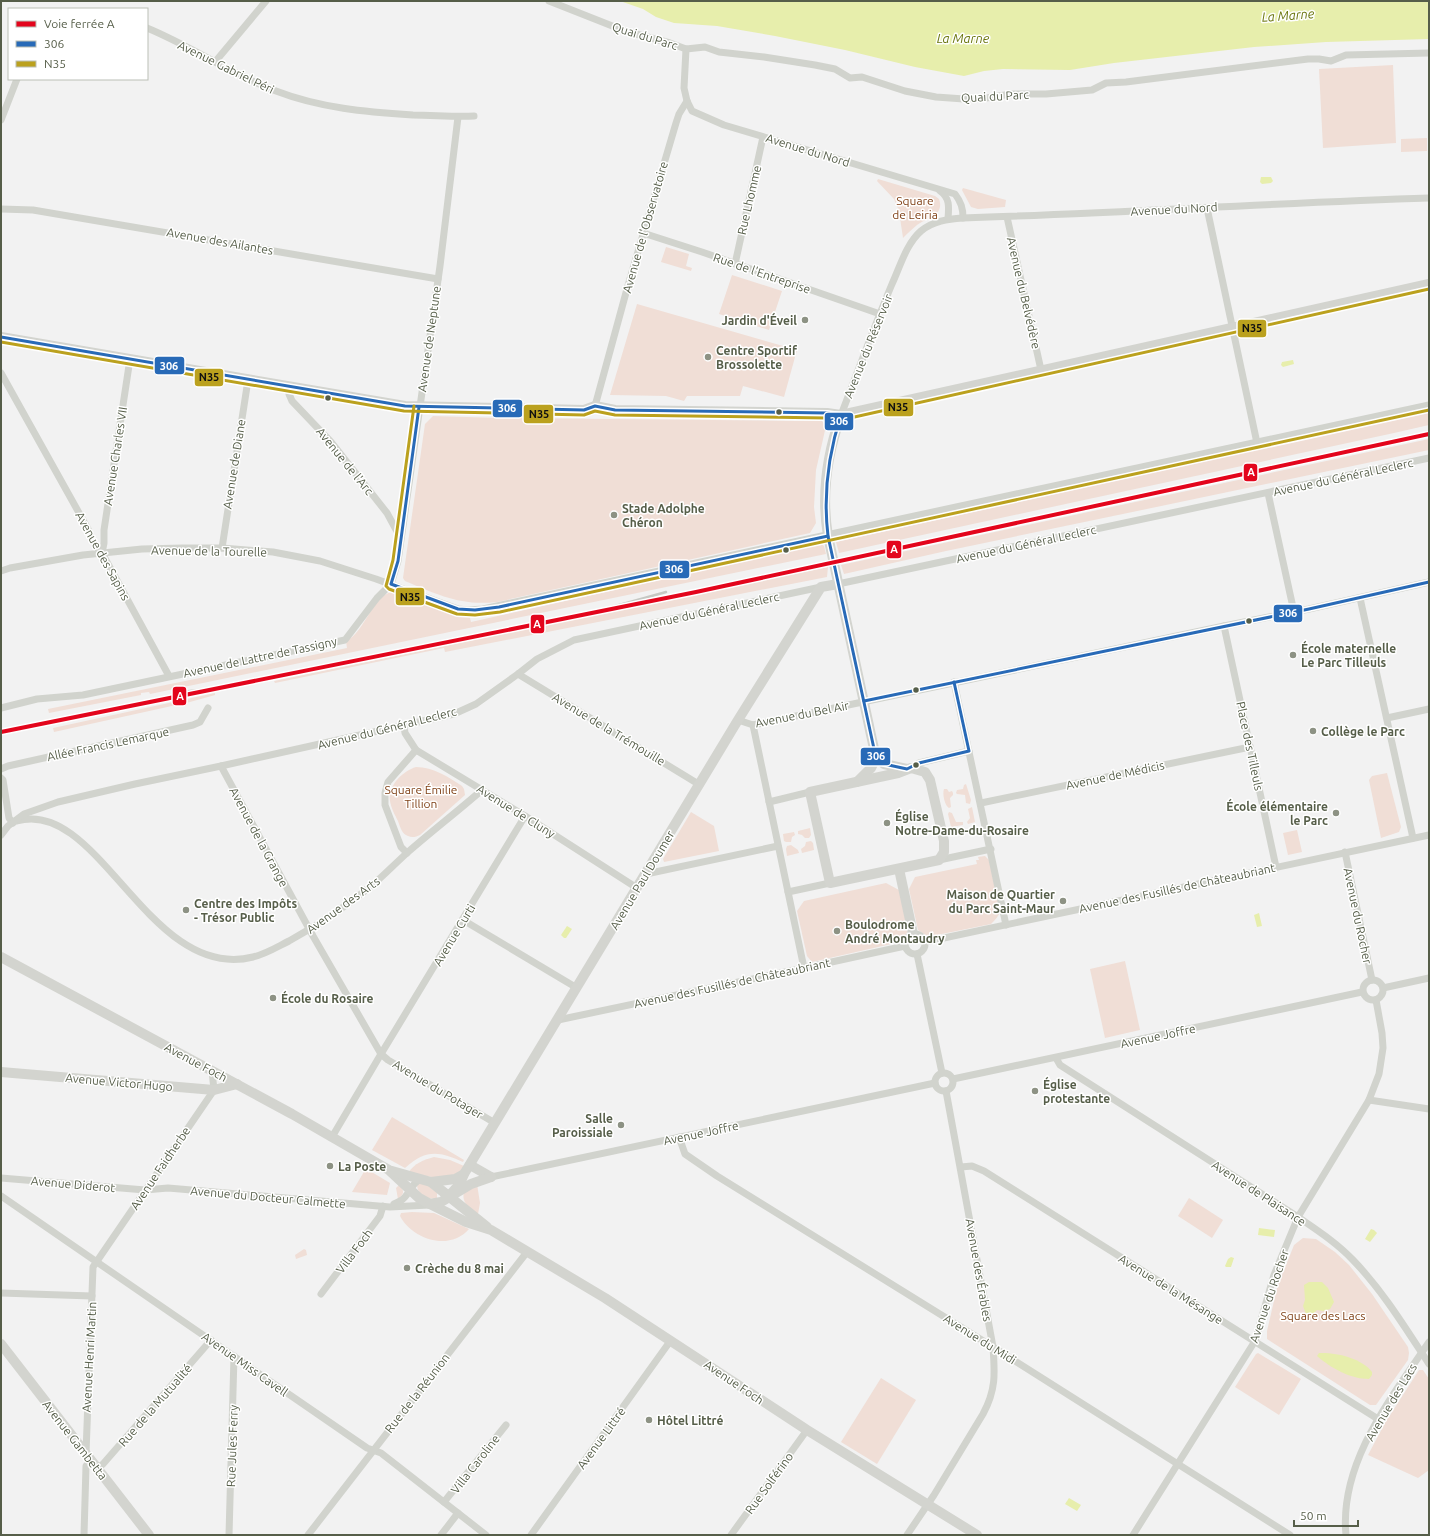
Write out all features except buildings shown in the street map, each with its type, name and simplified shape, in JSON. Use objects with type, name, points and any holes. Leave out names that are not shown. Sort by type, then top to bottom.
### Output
[{"type":"street","points":[[215,62],[266,1]]},
{"type":"street","name":"Quai du Parc","points":[[549,1],[625,31],[670,43],[686,49],[705,47],[719,52],[815,65],[834,69],[850,78],[862,77],[905,91],[936,97],[964,99],[1011,94],[1046,94],[1092,90],[1106,83],[1126,82],[1308,59],[1331,61],[1346,55],[1429,53]]},
{"type":"street","name":"Avenue Gabriel Péri","points":[[148,28],[276,92],[303,100],[334,108],[378,113],[458,117],[474,116]]},
{"type":"street","points":[[686,49],[684,88],[688,101]]},
{"type":"street","points":[[1,120],[17,80]]},
{"type":"street","name":"Avenue du Nord","points":[[688,101],[692,111],[724,125],[955,194],[963,208],[964,218],[1429,198]]},
{"type":"street","name":"Avenue de l'Observatoire","points":[[595,406],[643,233],[676,123],[679,114],[688,101]]},
{"type":"street","name":"Avenue de Neptune","points":[[391,584],[398,561],[438,279],[458,117]]},
{"type":"street","name":"Rue Lhomme","points":[[735,264],[763,137]]},
{"type":"street","points":[[937,188],[945,194],[948,200],[948,219]]},
{"type":"street","points":[[1207,208],[1257,443]]},
{"type":"street","name":"Avenue des Ailantes","points":[[1,210],[33,210],[438,279]]},
{"type":"street","name":"Avenue du Belvédère","points":[[1007,217],[1041,370]]},
{"type":"street","name":"Avenue du Réservoir","points":[[876,758],[828,536],[825,514],[827,466],[833,439],[841,415],[880,314],[913,240],[922,231],[941,220],[964,218]]},
{"type":"street","name":"Rue de l'Entreprise","points":[[643,233],[880,314]]},
{"type":"street","points":[[1,337],[405,406],[584,410],[595,406],[615,410],[827,413],[841,415],[1429,284]]},
{"type":"street","name":"Avenue Charles VII","points":[[102,552],[130,359]]},
{"type":"street","name":"Avenue des Sapins","points":[[1,374],[91,535],[95,546],[102,552],[169,676]]},
{"type":"street","name":"Avenue de Diane","points":[[222,548],[248,380]]},
{"type":"street","name":"Avenue de l'Arc","points":[[289,387],[289,394],[292,400],[331,442],[387,513],[401,537]]},
{"type":"street","points":[[391,584],[458,609],[483,609],[828,536],[1429,405]]},
{"type":"street","name":"Avenue du Général Leclerc","points":[[1,835],[13,822],[24,814],[48,806],[112,789],[454,714],[476,704],[537,659],[574,640],[1429,458]]},
{"type":"street","points":[[1268,493],[1294,612]]},
{"type":"street","points":[[91,535],[104,530]]},
{"type":"street","name":"Avenue de la Tourelle","points":[[1,572],[10,568],[102,552],[183,548],[222,548],[279,553],[320,560],[391,584]]},
{"type":"street","name":"Avenue du Bel Air","points":[[738,720],[753,725],[1294,612],[1429,582]]},
{"type":"street","name":"Avenue de Lattre de Tassigny","points":[[1,708],[37,700],[83,695],[345,640],[377,598],[391,584]]},
{"type":"street","name":"Avenue Paul Doumer","points":[[449,1196],[460,1184],[467,1169],[738,720],[821,588]]},
{"type":"street","points":[[1360,598],[1413,838]]},
{"type":"street","name":"Place des Tilleuls","points":[[1224,626],[1276,867]]},
{"type":"street","name":"Avenue de la Trémouille","points":[[518,674],[700,785]]},
{"type":"street","points":[[954,682],[1006,925]]},
{"type":"street","name":"Allée Francis Lemarque","points":[[1,769],[8,766],[193,725],[200,722],[208,708]]},
{"type":"street","points":[[1387,718],[1429,709]]},
{"type":"street","points":[[753,725],[804,968]]},
{"type":"street","name":"Avenue de Cluny","points":[[404,726],[405,733],[416,750],[525,816],[637,888]]},
{"type":"street","name":"Avenue de Médicis","points":[[980,803],[1250,747]]},
{"type":"street","points":[[407,853],[401,847],[395,833],[385,805],[385,793],[388,782],[416,750]]},
{"type":"street","points":[[769,802],[898,773],[919,763],[969,751]]},
{"type":"street","points":[[856,783],[871,768],[876,758],[884,764],[925,772],[930,780],[944,841],[944,852],[939,860]]},
{"type":"street","name":"Avenue de la Grange","points":[[221,766],[310,930],[381,1054]]},
{"type":"street","points":[[2,779],[10,818],[13,822]]},
{"type":"street","name":"Avenue des Arts","points":[[13,822],[38,819],[66,830],[82,842],[164,928],[182,943],[202,953],[221,958],[240,959],[254,957],[269,951],[310,930],[359,895],[482,790]]},
{"type":"street","points":[[810,792],[830,883]]},
{"type":"street","points":[[48,806],[46,817],[53,824]]},
{"type":"street","name":"Avenue Curti","points":[[332,1137],[525,816]]},
{"type":"street","name":"Avenue des Fusillés de Châteaubriant","points":[[925,942],[1429,834]]},
{"type":"street","points":[[646,874],[778,846]]},
{"type":"street","points":[[788,892],[990,849]]},
{"type":"street","name":"Avenue du Rocher","points":[[1345,852],[1372,980]]},
{"type":"street","points":[[899,869],[913,934]]},
{"type":"street","points":[[463,920],[577,988]]},
{"type":"street","points":[[913,934],[922,936],[925,942],[925,948],[917,954],[908,951],[905,946],[908,937],[913,934]]},
{"type":"street","name":"Avenue des Fusillés de Châteaubriant","points":[[558,1020],[905,946]]},
{"type":"street","points":[[917,954],[942,1073]]},
{"type":"street","name":"Avenue Foch","points":[[1,957],[332,1137],[388,1170],[419,1198],[466,1222],[491,1230]]},
{"type":"street","points":[[1383,988],[1429,978]]},
{"type":"street","points":[[1368,980],[1380,982],[1383,988],[1381,997],[1376,1000],[1366,998],[1362,992],[1363,985],[1368,980]]},
{"type":"street","name":"Avenue Joffre","points":[[953,1079],[1362,992]]},
{"type":"street","name":"Avenue du Rocher","points":[[1133,1535],[1255,1341],[1274,1276],[1298,1216],[1369,1100],[1379,1074],[1383,1048],[1376,1000]]},
{"type":"street","name":"Avenue du Potager","points":[[381,1054],[388,1060],[495,1123]]},
{"type":"street","name":"Avenue de Plaisance","points":[[1056,1058],[1060,1065],[1298,1216],[1326,1237],[1353,1260],[1376,1286],[1429,1364]]},
{"type":"street","points":[[212,1071],[214,1090]]},
{"type":"street","name":"Avenue Victor Hugo","points":[[1,1072],[214,1090],[237,1084]]},
{"type":"street","points":[[942,1073],[949,1074],[953,1079],[951,1088],[946,1091],[940,1090],[935,1083],[937,1076],[942,1073]]},
{"type":"street","name":"Avenue Joffre","points":[[492,1177],[935,1083]]},
{"type":"street","name":"Avenue Faidherbe","points":[[96,1261],[214,1090]]},
{"type":"street","name":"Avenue des Érables","points":[[906,1535],[927,1505],[990,1400],[994,1385],[993,1347],[946,1091]]},
{"type":"street","points":[[1369,1100],[1429,1109]]},
{"type":"street","name":"Avenue du Midi","points":[[678,1137],[685,1154],[717,1176],[993,1347],[1290,1535]]},
{"type":"street","name":"Avenue de la Mésange","points":[[961,1167],[972,1166],[984,1171],[1378,1419]]},
{"type":"street","points":[[431,1182],[455,1179],[467,1169],[492,1177]]},
{"type":"street","name":"Avenue Foch","points":[[388,1170],[431,1182],[491,1230],[605,1298],[806,1430],[977,1535]]},
{"type":"street","points":[[430,1204],[441,1202],[471,1184],[492,1177]]},
{"type":"street","name":"Avenue Diderot","points":[[1,1178],[146,1190]]},
{"type":"street","points":[[387,1206],[402,1201],[413,1183],[420,1179]]},
{"type":"street","name":"Avenue du Docteur Calmette","points":[[146,1190],[168,1188],[387,1206],[430,1204]]},
{"type":"street","name":"Avenue Miss Cavell","points":[[1,1196],[367,1448],[381,1453],[486,1535]]},
{"type":"street","name":"Villa Foch","points":[[321,1294],[387,1206]]},
{"type":"street","name":"Rue de la Réunion","points":[[308,1535],[527,1252]]},
{"type":"street","name":"Avenue Henri Martin","points":[[84,1535],[86,1466],[88,1457],[92,1267],[96,1261]]},
{"type":"street","points":[[1,1294],[92,1296]]},
{"type":"street","name":"Rue de la Mutualité","points":[[98,1468],[211,1340]]},
{"type":"street","name":"Avenue Littré","points":[[531,1535],[671,1340]]},
{"type":"street","name":"Avenue des Lacs","points":[[1346,1535],[1347,1499],[1352,1476],[1359,1458],[1378,1419],[1429,1342]]},
{"type":"street","name":"Avenue Gambetta","points":[[1,1344],[149,1535]]},
{"type":"street","name":"Rue Jules Ferry","points":[[229,1535],[234,1356]]},
{"type":"street","name":"Villa Caroline","points":[[444,1502],[506,1425]]},
{"type":"street","name":"Rue Solférino","points":[[731,1535],[806,1430]]},
{"type":"street","points":[[441,1535],[458,1514]]},
{"type":"green space","points":[[1393,65],[1396,143],[1323,148],[1319,69]]},
{"type":"green space","points":[[1427,138],[1427,151],[1401,152],[1401,139]]},
{"type":"green space","name":"Square de Leiria","points":[[878,179],[935,196],[939,199],[940,209],[934,215],[917,225],[903,238],[899,211],[894,199],[877,181]]},
{"type":"green space","name":"Square de Leiria","points":[[963,188],[1006,200],[1005,207],[978,209],[971,207],[962,190]]},
{"type":"green space","points":[[666,247],[689,254],[686,266],[692,268],[691,271],[661,262]]},
{"type":"green space","points":[[732,275],[782,291],[769,330],[719,314]]},
{"type":"green space","name":"Centre Sportif Brossolette","points":[[637,304],[797,350],[784,397],[743,386],[740,396],[687,396],[684,401],[666,396],[610,395]]},
{"type":"green space","points":[[1429,412],[1429,425],[1394,433],[839,553],[836,542]]},
{"type":"green space","name":"Stade Adolphe Chéron","points":[[433,416],[822,421],[826,426],[816,470],[814,507],[816,523],[810,533],[497,602],[472,602],[450,598],[405,581],[403,578],[425,424]]},
{"type":"green space","points":[[1429,439],[1429,450],[946,551],[844,574],[841,565]]},
{"type":"green space","points":[[821,544],[824,546],[826,554],[150,694],[149,692],[141,693],[141,695],[49,713],[48,709],[347,648],[346,641],[360,629],[371,610],[384,595],[392,592],[402,592],[445,609],[469,614],[471,622]]},
{"type":"green space","points":[[828,567],[827,577],[445,652],[444,648],[275,683],[274,681]]},
{"type":"green space","points":[[215,693],[215,695],[190,702],[54,732],[53,728]]},
{"type":"green space","name":"Square Émilie Tillion","points":[[416,767],[423,767],[446,776],[462,786],[465,795],[420,835],[410,837],[404,834],[402,830],[391,806],[390,795],[391,790],[397,780],[406,772]]},
{"type":"green space","points":[[1387,773],[1401,827],[1399,832],[1381,838],[1369,780],[1372,776]]},
{"type":"green space","points":[[966,784],[971,800],[970,804],[966,803],[965,795],[956,793],[957,790],[963,789],[964,785]]},
{"type":"green space","points":[[944,789],[947,789],[949,792],[952,791],[953,793],[950,798],[951,807],[949,808],[944,800]]},
{"type":"green space","points":[[972,807],[975,822],[968,824],[967,822],[970,818],[968,809]]},
{"type":"green space","points":[[691,812],[714,826],[719,851],[664,862],[663,859]]},
{"type":"green space","points":[[949,812],[952,813],[956,822],[963,822],[963,825],[951,827],[948,814]]},
{"type":"green space","points":[[810,828],[811,835],[809,838],[805,838],[798,834],[798,831]]},
{"type":"green space","points":[[1297,830],[1302,852],[1288,855],[1283,833]]},
{"type":"green space","points":[[794,832],[795,835],[792,837],[791,842],[784,841],[783,834]]},
{"type":"green space","points":[[811,841],[813,843],[814,850],[802,853],[801,849],[805,846],[806,842]]},
{"type":"green space","points":[[791,845],[798,850],[799,853],[787,856],[787,846]]},
{"type":"green space","points":[[985,856],[989,860],[1000,911],[994,921],[991,924],[932,936],[927,936],[918,930],[909,889],[915,877],[977,864],[976,860],[979,860],[978,857]]},
{"type":"green space","points":[[886,883],[899,890],[908,931],[900,942],[812,962],[807,956],[797,911],[804,901]]},
{"type":"green space","points":[[1125,961],[1140,1030],[1105,1038],[1090,969]]},
{"type":"green space","points":[[392,1117],[464,1160],[463,1162],[440,1154],[433,1154],[420,1158],[405,1168],[372,1150]]},
{"type":"green space","points":[[434,1157],[450,1160],[464,1166],[458,1174],[438,1178],[408,1173],[420,1162]]},
{"type":"green space","points":[[365,1170],[369,1173],[370,1171],[390,1183],[387,1195],[352,1192]]},
{"type":"green space","points":[[419,1183],[425,1183],[437,1193],[437,1198],[430,1198],[421,1194],[417,1186]]},
{"type":"green space","points":[[477,1184],[480,1203],[478,1214],[467,1205],[463,1196],[464,1192]]},
{"type":"green space","points":[[399,1185],[403,1192],[402,1196],[398,1199],[396,1188]]},
{"type":"green space","points":[[1189,1198],[1223,1220],[1212,1238],[1178,1216]]},
{"type":"green space","points":[[401,1213],[434,1213],[469,1229],[461,1236],[451,1240],[432,1240],[413,1231],[400,1216]]},
{"type":"green space","name":"Square des Lacs","points":[[1303,1238],[1316,1239],[1335,1252],[1349,1265],[1372,1294],[1408,1347],[1408,1360],[1376,1405],[1370,1405],[1267,1339],[1267,1331],[1277,1288],[1294,1245]]},
{"type":"green space","points":[[304,1249],[306,1250],[307,1255],[296,1259],[295,1255]]},
{"type":"green space","points":[[1258,1353],[1301,1379],[1279,1415],[1235,1387]]},
{"type":"green space","points":[[1419,1370],[1423,1370],[1429,1379],[1429,1470],[1418,1478],[1368,1455],[1385,1423]]},
{"type":"green space","points":[[881,1378],[916,1400],[877,1464],[841,1442]]},
{"type":"water","name":"La Marne","points":[[620,1],[1429,1],[1429,39],[1326,42],[1254,47],[1114,63],[1070,70],[1003,69],[984,71],[964,76],[915,67],[845,50],[775,36],[717,26],[674,23],[656,17],[643,9]]},
{"type":"water","points":[[1261,177],[1271,177],[1273,181],[1271,183],[1262,184],[1260,182]]},
{"type":"water","points":[[1293,360],[1294,364],[1283,367],[1281,365],[1282,362]]},
{"type":"water","points":[[1259,913],[1262,926],[1257,927],[1254,915]]},
{"type":"water","points":[[567,926],[572,929],[566,938],[564,938],[561,935]]},
{"type":"water","points":[[1259,1228],[1275,1230],[1274,1237],[1258,1235]]},
{"type":"water","points":[[1371,1229],[1377,1233],[1370,1242],[1365,1239]]},
{"type":"water","points":[[1231,1257],[1234,1258],[1231,1267],[1226,1267],[1225,1266],[1228,1259]]},
{"type":"water","points":[[1309,1282],[1322,1282],[1328,1288],[1334,1302],[1330,1309],[1323,1311],[1317,1310],[1312,1315],[1306,1314],[1303,1306],[1305,1300],[1304,1285]]},
{"type":"water","points":[[1319,1353],[1348,1357],[1368,1367],[1372,1372],[1372,1375],[1369,1379],[1362,1379],[1348,1375],[1335,1369],[1322,1360],[1317,1356]]},
{"type":"water","points":[[1069,1498],[1081,1505],[1077,1511],[1065,1504]]},
{"type":"railway","points":[[594,612],[666,592]]},
{"type":"railway","points":[[173,693],[234,686]]},
{"type":"rail line","name":"A","points":[[1,732],[696,592],[1429,434]]},
{"type":"transit line","name":"N35","points":[[1,342],[404,411],[584,415],[595,411],[615,415],[827,418],[841,420],[1429,289]]},
{"type":"transit line","name":"306","points":[[1,337],[405,406],[584,410],[595,406],[615,410],[827,413],[841,415],[833,445],[826,490],[828,536],[876,758],[884,764],[907,769],[919,763],[969,751],[954,682]]},
{"type":"transit line","name":"N35","points":[[414,406],[393,560],[386,586],[389,589],[457,614],[475,615],[500,612],[1429,410]]},
{"type":"transit line","name":"306","points":[[419,407],[398,561],[391,584],[458,609],[475,610],[499,607],[828,536]]},
{"type":"transit line","name":"306","points":[[864,701],[1309,609],[1429,582]]},
{"type":"place","name":"Jardin d'Éveil","points":[[805,320]]},
{"type":"place","name":"Centre Sportif Brossolette","points":[[708,357]]},
{"type":"place","name":"Stade Adolphe Chéron","points":[[614,515]]},
{"type":"place","name":"École maternelle Le Parc Tilleuls","points":[[1293,655]]},
{"type":"place","name":"Collège le Parc","points":[[1313,731]]},
{"type":"place","name":"École élémentaire le Parc","points":[[1336,813]]},
{"type":"place","name":"Église Notre-Dame-du-Rosaire","points":[[887,823]]},
{"type":"place","name":"Maison de Quartier du Parc Saint-Maur","points":[[1063,901]]},
{"type":"place","name":"Centre des Impôts - Trésor Public","points":[[186,910]]},
{"type":"place","name":"Boulodrome André Montaudry","points":[[837,931]]},
{"type":"place","name":"École du Rosaire","points":[[273,998]]},
{"type":"place","name":"Église protestante","points":[[1035,1091]]},
{"type":"place","name":"Salle Paroissiale","points":[[621,1125]]},
{"type":"place","name":"La Poste","points":[[330,1166]]},
{"type":"place","name":"Crèche du 8 mai","points":[[407,1268]]},
{"type":"place","name":"Hôtel Littré","points":[[649,1420]]}]
